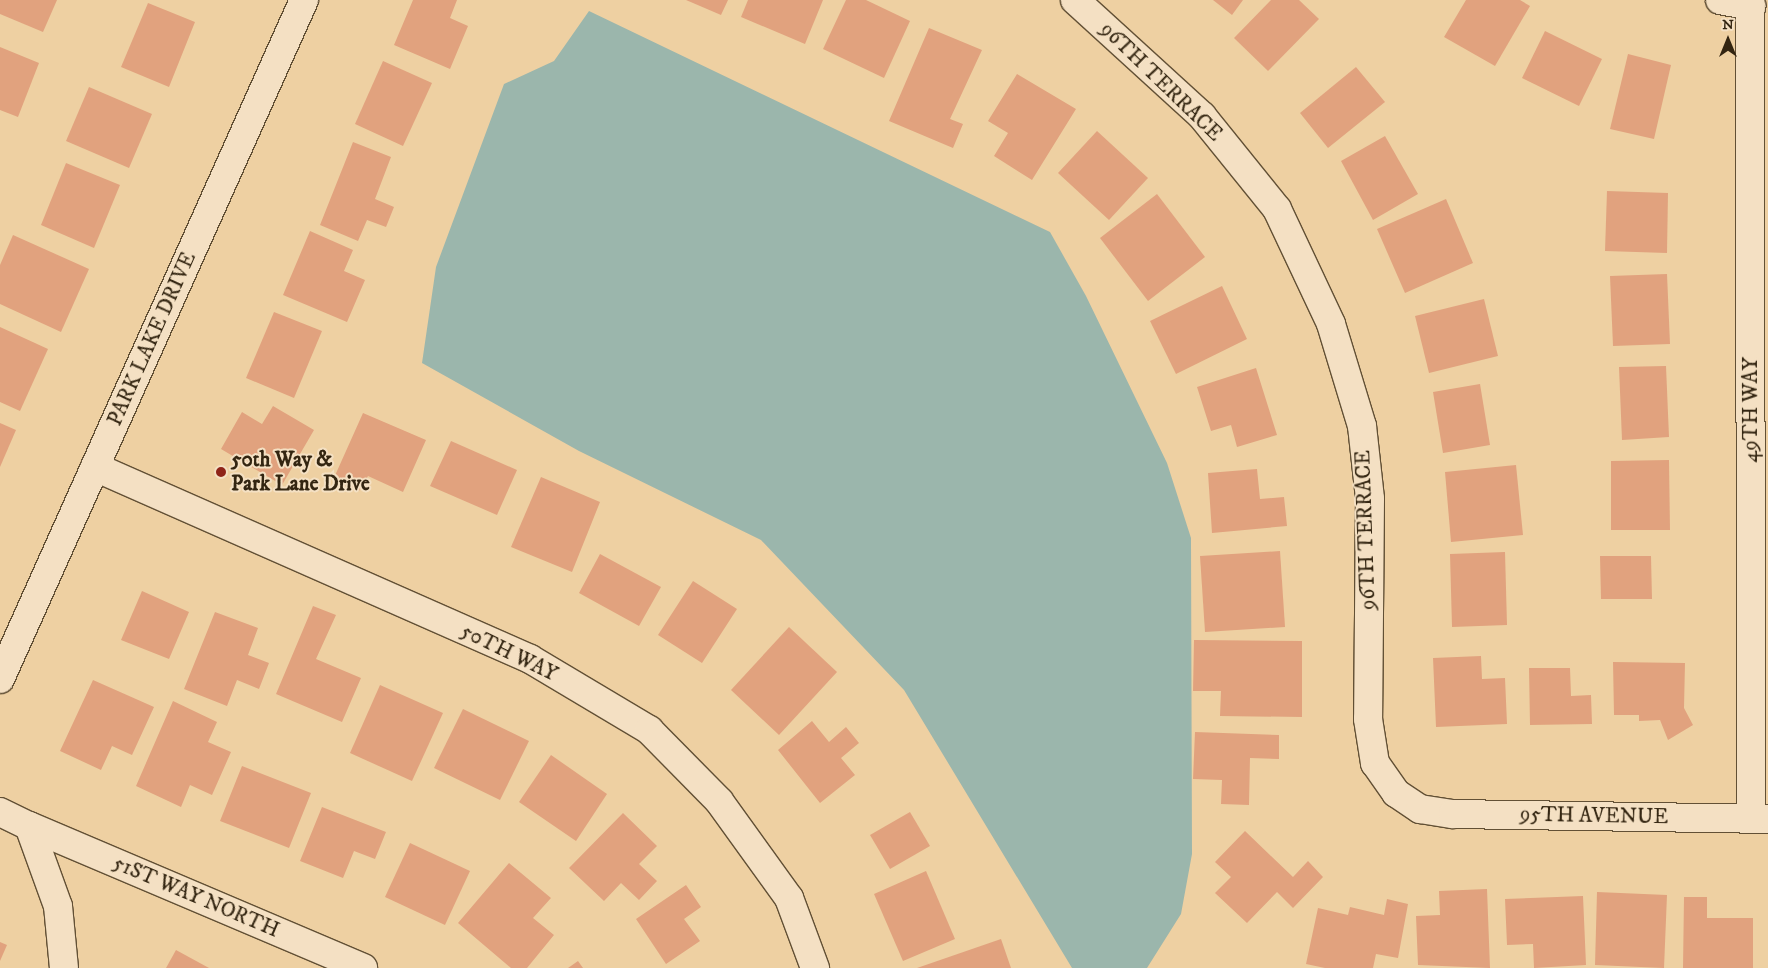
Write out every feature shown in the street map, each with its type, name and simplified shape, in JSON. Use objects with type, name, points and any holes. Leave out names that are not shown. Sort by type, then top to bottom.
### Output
[{"type":"street","name":"PARK LAKE DRIVE","points":[[0,679],[304,0]]},
{"type":"street","name":"96TH TERRACE","points":[[1075,0],[1202,116],[1278,209],[1332,324],[1362,426],[1370,499],[1368,719],[1374,763],[1396,793],[1420,809]]},
{"type":"street","points":[[1720,0],[1751,3]]},
{"type":"street","name":"49TH WAY","points":[[1751,3],[1760,819]]},
{"type":"street","name":"50TH WAY","points":[[95,468],[530,659],[648,730],[719,801],[789,898],[815,968]]},
{"type":"street","name":"95TH AVENUE","points":[[1420,809],[1453,814],[1760,819]]},
{"type":"street","name":"51ST WAY NORTH","points":[[0,812],[363,968]]},
{"type":"street","points":[[29,826],[58,906],[64,968]]},
{"type":"shaded area","points":[[589,11],[1050,232],[1086,296],[1167,463],[1191,538],[1192,854],[1181,914],[1147,968],[1072,968],[904,690],[761,540],[579,451],[422,363],[436,267],[504,84],[554,61]]},
{"type":"building","points":[[0,0],[57,0],[43,32],[0,14]]},
{"type":"building","points":[[413,0],[457,0],[450,18],[468,26],[450,69],[394,45]]},
{"type":"building","points":[[686,0],[728,0],[721,15]]},
{"type":"building","points":[[748,0],[823,0],[805,44],[741,17]]},
{"type":"building","points":[[846,0],[866,0],[910,21],[884,78],[823,49]]},
{"type":"building","points":[[1213,0],[1243,0],[1232,15]]},
{"type":"building","points":[[1271,0],[1299,0],[1319,19],[1268,71],[1234,38]]},
{"type":"building","points":[[1466,0],[1520,0],[1530,6],[1495,66],[1444,37]]},
{"type":"building","points":[[148,3],[195,22],[169,87],[121,67]]},
{"type":"building","points":[[929,28],[982,50],[950,119],[963,124],[953,148],[889,121]]},
{"type":"building","points":[[1545,31],[1602,59],[1579,106],[1522,78]]},
{"type":"building","points":[[0,47],[39,63],[18,117],[0,110]]},
{"type":"building","points":[[1628,54],[1671,65],[1654,139],[1610,129]]},
{"type":"building","points":[[383,61],[432,83],[403,146],[355,124]]},
{"type":"building","points":[[1356,67],[1385,102],[1328,148],[1300,113]]},
{"type":"building","points":[[1017,74],[1076,109],[1032,180],[994,156],[1008,133],[988,121]]},
{"type":"building","points":[[89,87],[152,114],[129,168],[66,141]]},
{"type":"building","points":[[1097,131],[1148,178],[1109,220],[1058,173]]},
{"type":"building","points":[[1385,136],[1418,194],[1373,220],[1341,161]]},
{"type":"building","points":[[353,142],[391,157],[375,199],[394,207],[386,227],[367,220],[358,241],[320,225]]},
{"type":"building","points":[[66,163],[120,185],[94,248],[41,225]]},
{"type":"building","points":[[1607,191],[1668,193],[1667,253],[1605,251]]},
{"type":"building","points":[[1157,194],[1205,257],[1148,301],[1100,238]]},
{"type":"building","points":[[1446,199],[1473,263],[1405,293],[1377,229]]},
{"type":"building","points":[[310,231],[353,250],[344,271],[365,280],[347,322],[283,295]]},
{"type":"building","points":[[13,235],[89,269],[61,332],[0,304],[0,265]]},
{"type":"building","points":[[1667,274],[1670,344],[1613,346],[1610,276]]},
{"type":"building","points":[[1222,286],[1247,339],[1176,374],[1150,321]]},
{"type":"building","points":[[1484,299],[1498,356],[1429,373],[1415,316]]},
{"type":"building","points":[[274,312],[322,331],[294,398],[246,378]]},
{"type":"building","points":[[0,327],[48,349],[20,411],[0,402]]},
{"type":"building","points":[[1666,366],[1669,437],[1622,440],[1619,367]]},
{"type":"building","points":[[1256,368],[1277,435],[1237,447],[1231,425],[1211,431],[1197,387]]},
{"type":"building","points":[[1480,384],[1490,445],[1443,453],[1433,392]]},
{"type":"building","points":[[273,406],[314,430],[282,485],[221,449],[242,412],[262,424]]},
{"type":"building","points":[[363,413],[426,440],[403,492],[368,476],[359,491],[333,480]]},
{"type":"building","points":[[0,423],[16,430],[0,467]]},
{"type":"building","points":[[451,441],[517,470],[497,515],[430,486]]},
{"type":"building","points":[[1669,460],[1670,530],[1611,530],[1611,461]]},
{"type":"building","points":[[1516,465],[1523,535],[1451,542],[1445,472]]},
{"type":"building","points":[[1257,469],[1260,499],[1284,497],[1287,526],[1212,533],[1208,473]]},
{"type":"building","points":[[541,477],[600,502],[572,572],[511,547]]},
{"type":"building","points":[[1280,551],[1285,627],[1205,632],[1200,556]]},
{"type":"building","points":[[1505,552],[1507,625],[1452,627],[1450,554]]},
{"type":"building","points":[[600,554],[661,587],[639,626],[579,593]]},
{"type":"building","points":[[1600,556],[1651,556],[1652,599],[1601,599]]},
{"type":"building","points":[[693,581],[737,609],[702,663],[658,635]]},
{"type":"building","points":[[142,591],[189,612],[169,659],[121,640]]},
{"type":"building","points":[[313,606],[336,615],[316,659],[361,678],[342,722],[276,694]]},
{"type":"building","points":[[215,612],[258,628],[248,655],[269,663],[259,689],[237,680],[227,706],[184,689]]},
{"type":"building","points":[[789,627],[837,672],[779,735],[731,690]]},
{"type":"building","points":[[1194,640],[1302,641],[1302,717],[1220,716],[1221,691],[1193,691]]},
{"type":"building","points":[[1481,656],[1482,679],[1505,678],[1507,724],[1436,727],[1433,658]]},
{"type":"building","points":[[1613,662],[1685,663],[1684,708],[1693,725],[1668,740],[1660,720],[1639,721],[1639,715],[1614,715]]},
{"type":"building","points":[[1529,668],[1570,668],[1571,696],[1591,695],[1592,724],[1530,725]]},
{"type":"building","points":[[93,680],[154,707],[132,755],[112,746],[101,770],[60,751]]},
{"type":"building","points":[[380,685],[443,713],[412,781],[350,753]]},
{"type":"building","points":[[173,701],[217,722],[208,742],[231,752],[212,795],[190,785],[181,807],[136,786]]},
{"type":"building","points":[[463,709],[529,741],[500,800],[434,768]]},
{"type":"building","points":[[812,721],[829,742],[846,727],[859,743],[841,758],[855,775],[820,803],[778,750]]},
{"type":"building","points":[[1195,732],[1279,735],[1279,759],[1250,758],[1249,805],[1221,804],[1222,780],[1193,779]]},
{"type":"building","points":[[551,755],[607,794],[576,841],[519,802]]},
{"type":"building","points":[[242,766],[311,793],[289,848],[220,821]]},
{"type":"building","points":[[322,807],[386,832],[375,859],[354,851],[343,878],[300,861]]},
{"type":"building","points":[[910,812],[930,846],[890,869],[870,835]]},
{"type":"building","points":[[623,813],[657,846],[639,864],[657,881],[639,900],[621,883],[604,901],[569,868]]},
{"type":"building","points":[[1245,831],[1293,877],[1308,861],[1323,877],[1293,908],[1277,892],[1247,923],[1215,893],[1231,877],[1215,862]]},
{"type":"building","points":[[410,843],[470,871],[445,925],[385,897]]},
{"type":"building","points":[[509,863],[551,898],[533,918],[554,935],[527,968],[511,968],[458,923]]},
{"type":"building","points":[[926,871],[955,939],[903,961],[874,894]]},
{"type":"building","points":[[686,885],[701,907],[684,919],[700,941],[666,964],[636,919]]},
{"type":"building","points":[[1487,889],[1490,968],[1418,965],[1416,916],[1440,915],[1439,891]]},
{"type":"building","points":[[1597,892],[1667,895],[1664,968],[1595,965]]},
{"type":"building","points":[[1583,896],[1586,965],[1534,968],[1533,944],[1507,945],[1505,899]]},
{"type":"building","points":[[1684,897],[1707,897],[1707,918],[1753,918],[1753,968],[1683,968]]},
{"type":"building","points":[[1387,899],[1408,904],[1398,958],[1376,954],[1373,968],[1325,968],[1306,964],[1318,908],[1348,915],[1350,907],[1384,915]]},
{"type":"building","points":[[1001,939],[1011,968],[917,968]]},
{"type":"building","points":[[0,942],[7,945],[0,961]]},
{"type":"building","points":[[176,950],[209,968],[166,968]]},
{"type":"building","points":[[578,961],[583,968],[568,968]]},
{"type":"place","name":"50th Way & Park Lane Drive","points":[[221,472]]}]
